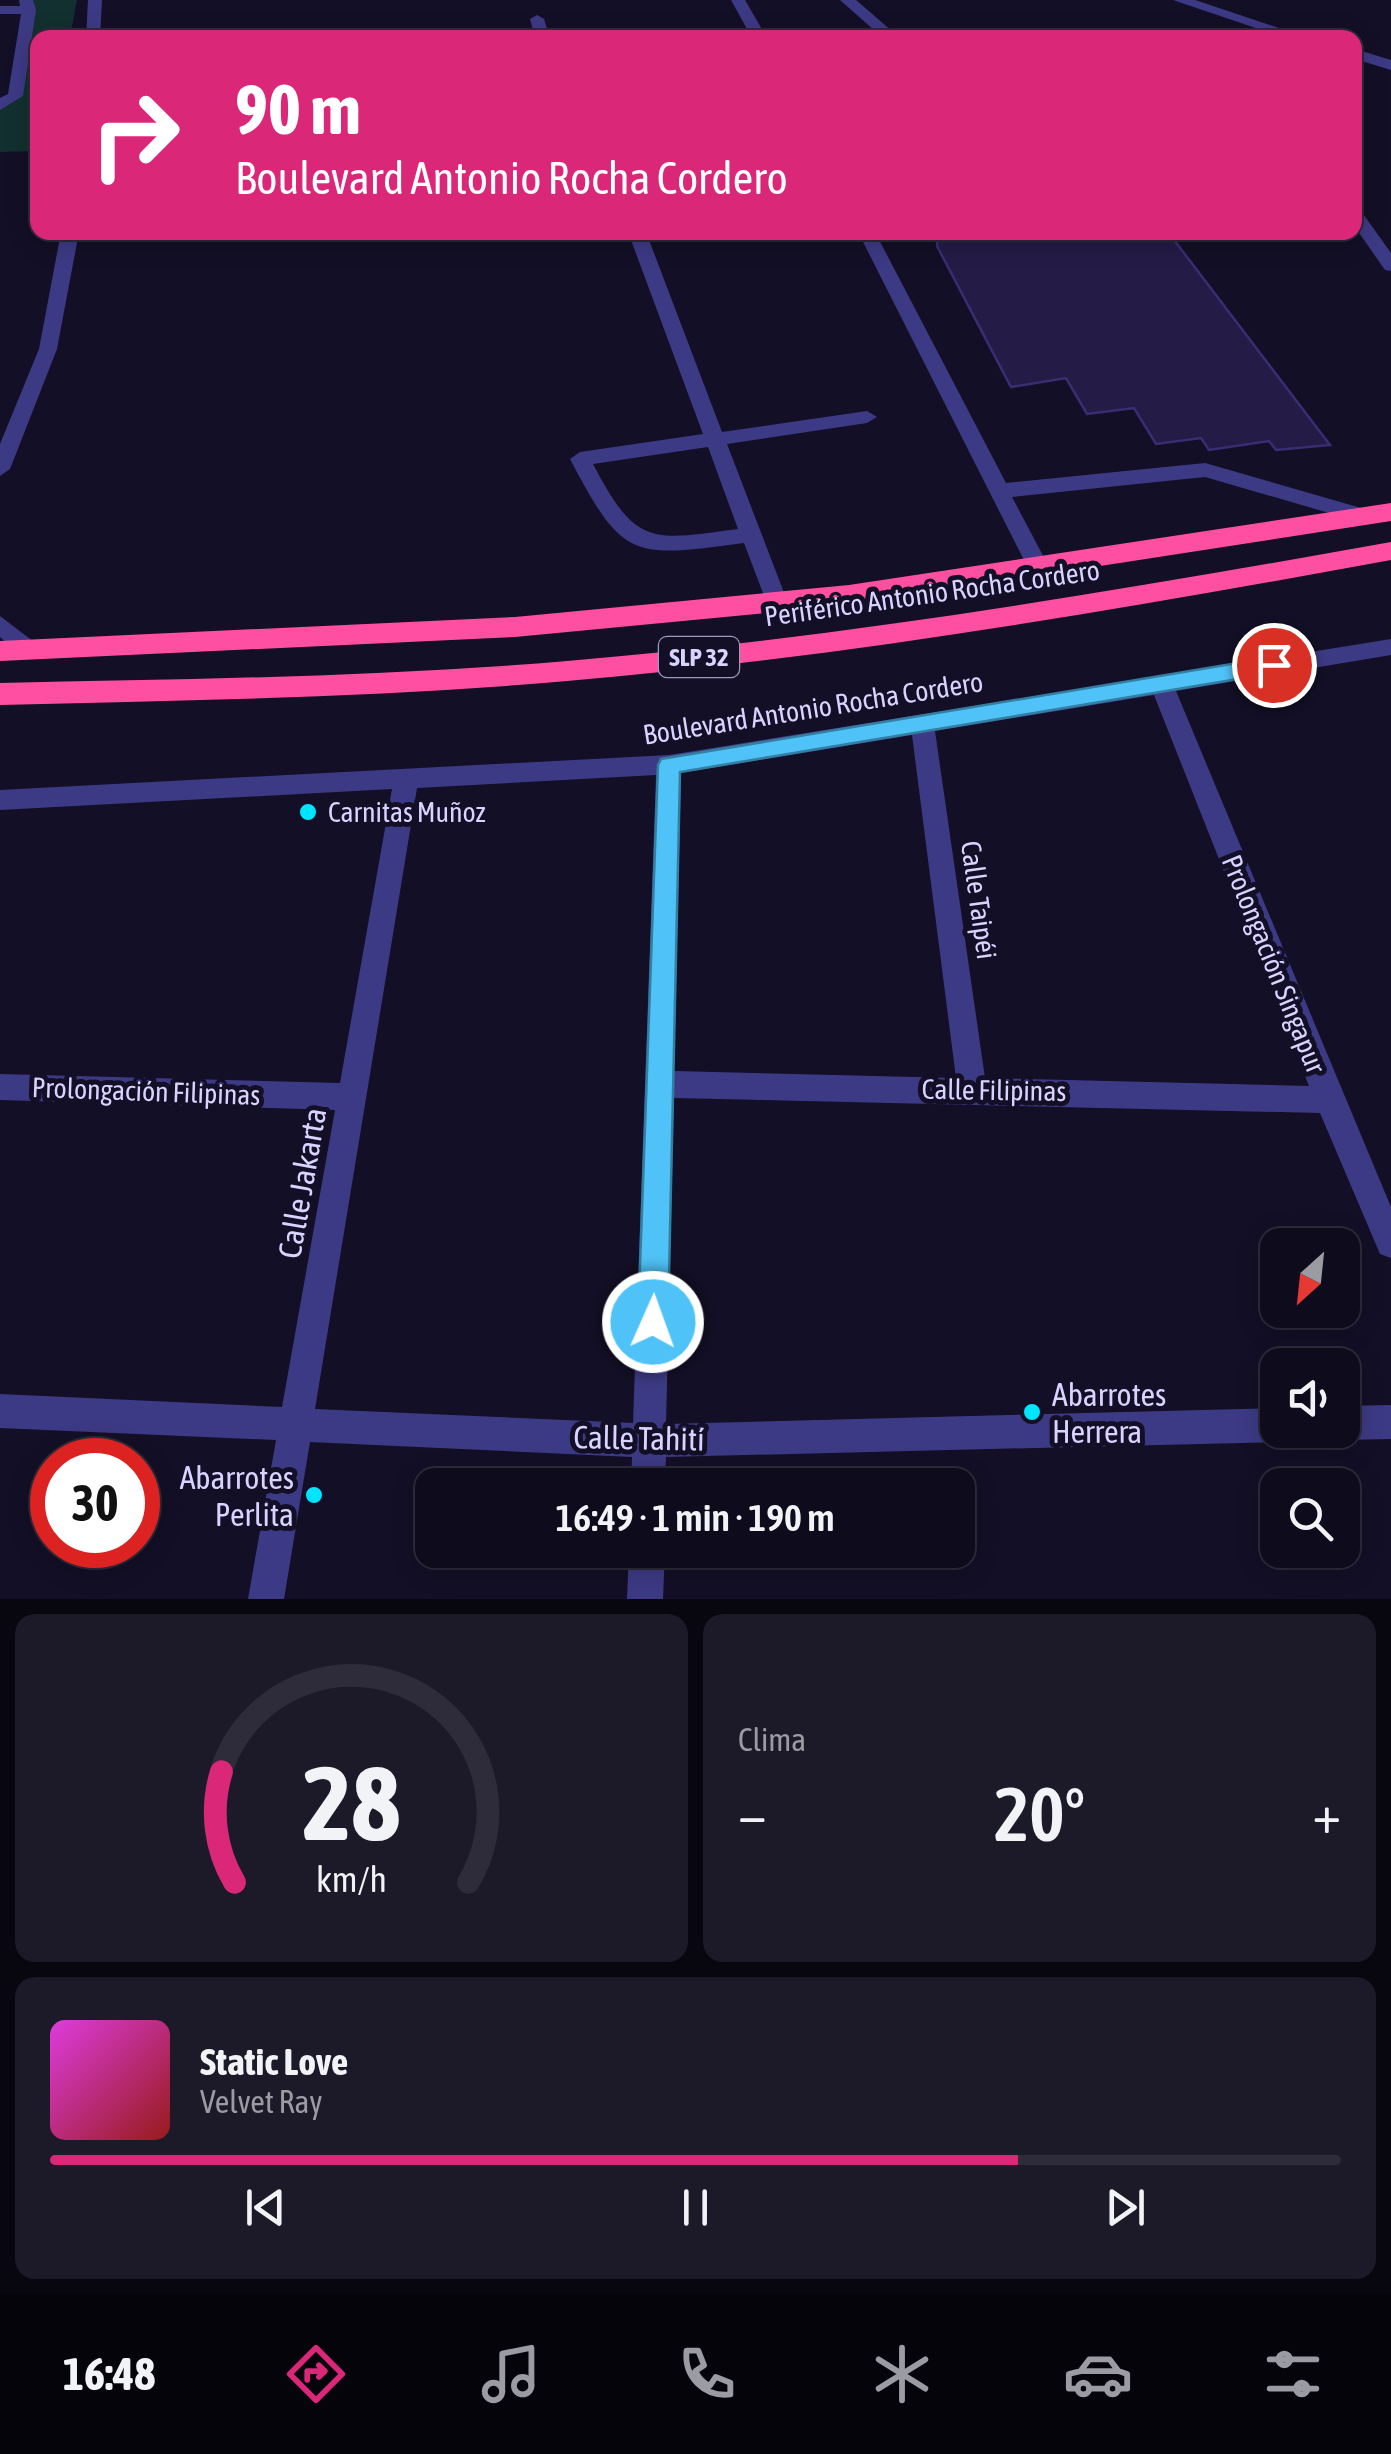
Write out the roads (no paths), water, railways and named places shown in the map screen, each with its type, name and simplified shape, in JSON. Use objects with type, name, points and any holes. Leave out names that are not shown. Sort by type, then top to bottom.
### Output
[{"type":"highway","name":"Periférico Antonio Rocha Cordero","points":[[0,651],[515,627],[777,602],[1379,515]]},
{"type":"highway","name":"Periférico Antonio Rocha Cordero","points":[[0,694],[368,683],[565,671],[749,652],[1169,592],[1391,551]]},
{"type":"street","points":[[93,30],[94,0]]},
{"type":"street","points":[[738,0],[755,30]]},
{"type":"street","points":[[846,0],[884,30]]},
{"type":"street","points":[[1180,0],[1276,30]]},
{"type":"street","points":[[0,10],[28,5],[15,96],[0,105]]},
{"type":"street","points":[[537,18],[541,30]]},
{"type":"street","points":[[1362,56],[1391,66]]},
{"type":"street","points":[[1362,226],[1391,266]]},
{"type":"street","points":[[0,469],[48,349],[68,240]]},
{"type":"street","points":[[640,240],[777,602]]},
{"type":"street","points":[[870,240],[1038,567]]},
{"type":"street","points":[[750,535],[660,544],[634,538],[616,523],[580,459],[867,417]]},
{"type":"street","points":[[1000,491],[1205,470],[1379,515]]},
{"type":"street","points":[[0,624],[30,650]]},
{"type":"street","name":"Boulevard Antonio Rocha Cordero","points":[[0,800],[669,765],[922,720],[1390,650]]},
{"type":"street","name":"Prolongación Singapur","points":[[1161,683],[1329,1100],[1391,1243]]},
{"type":"street","name":"Calle Taipéi","points":[[922,720],[972,1089]]},
{"type":"street","points":[[649,1468],[669,765]]},
{"type":"street","name":"Calle Jakarta","points":[[266,1599],[406,779]]},
{"type":"street","name":"Calle Filipinas","points":[[660,1084],[1329,1100]]},
{"type":"street","name":"Prolongación Filipinas","points":[[0,1088],[352,1097]]},
{"type":"street","name":"Calle Tahití","points":[[0,1411],[650,1441],[1260,1425]]},
{"type":"street","points":[[1360,1423],[1391,1422]]},
{"type":"street","points":[[645,1599],[646,1568]]},
{"type":"place","name":"Carnitas Muñoz","points":[[308,812]]},
{"type":"place","name":"Abarrotes Herrera","points":[[1032,1412]]},
{"type":"place","name":"Abarrotes Perlita","points":[[314,1495]]}]
